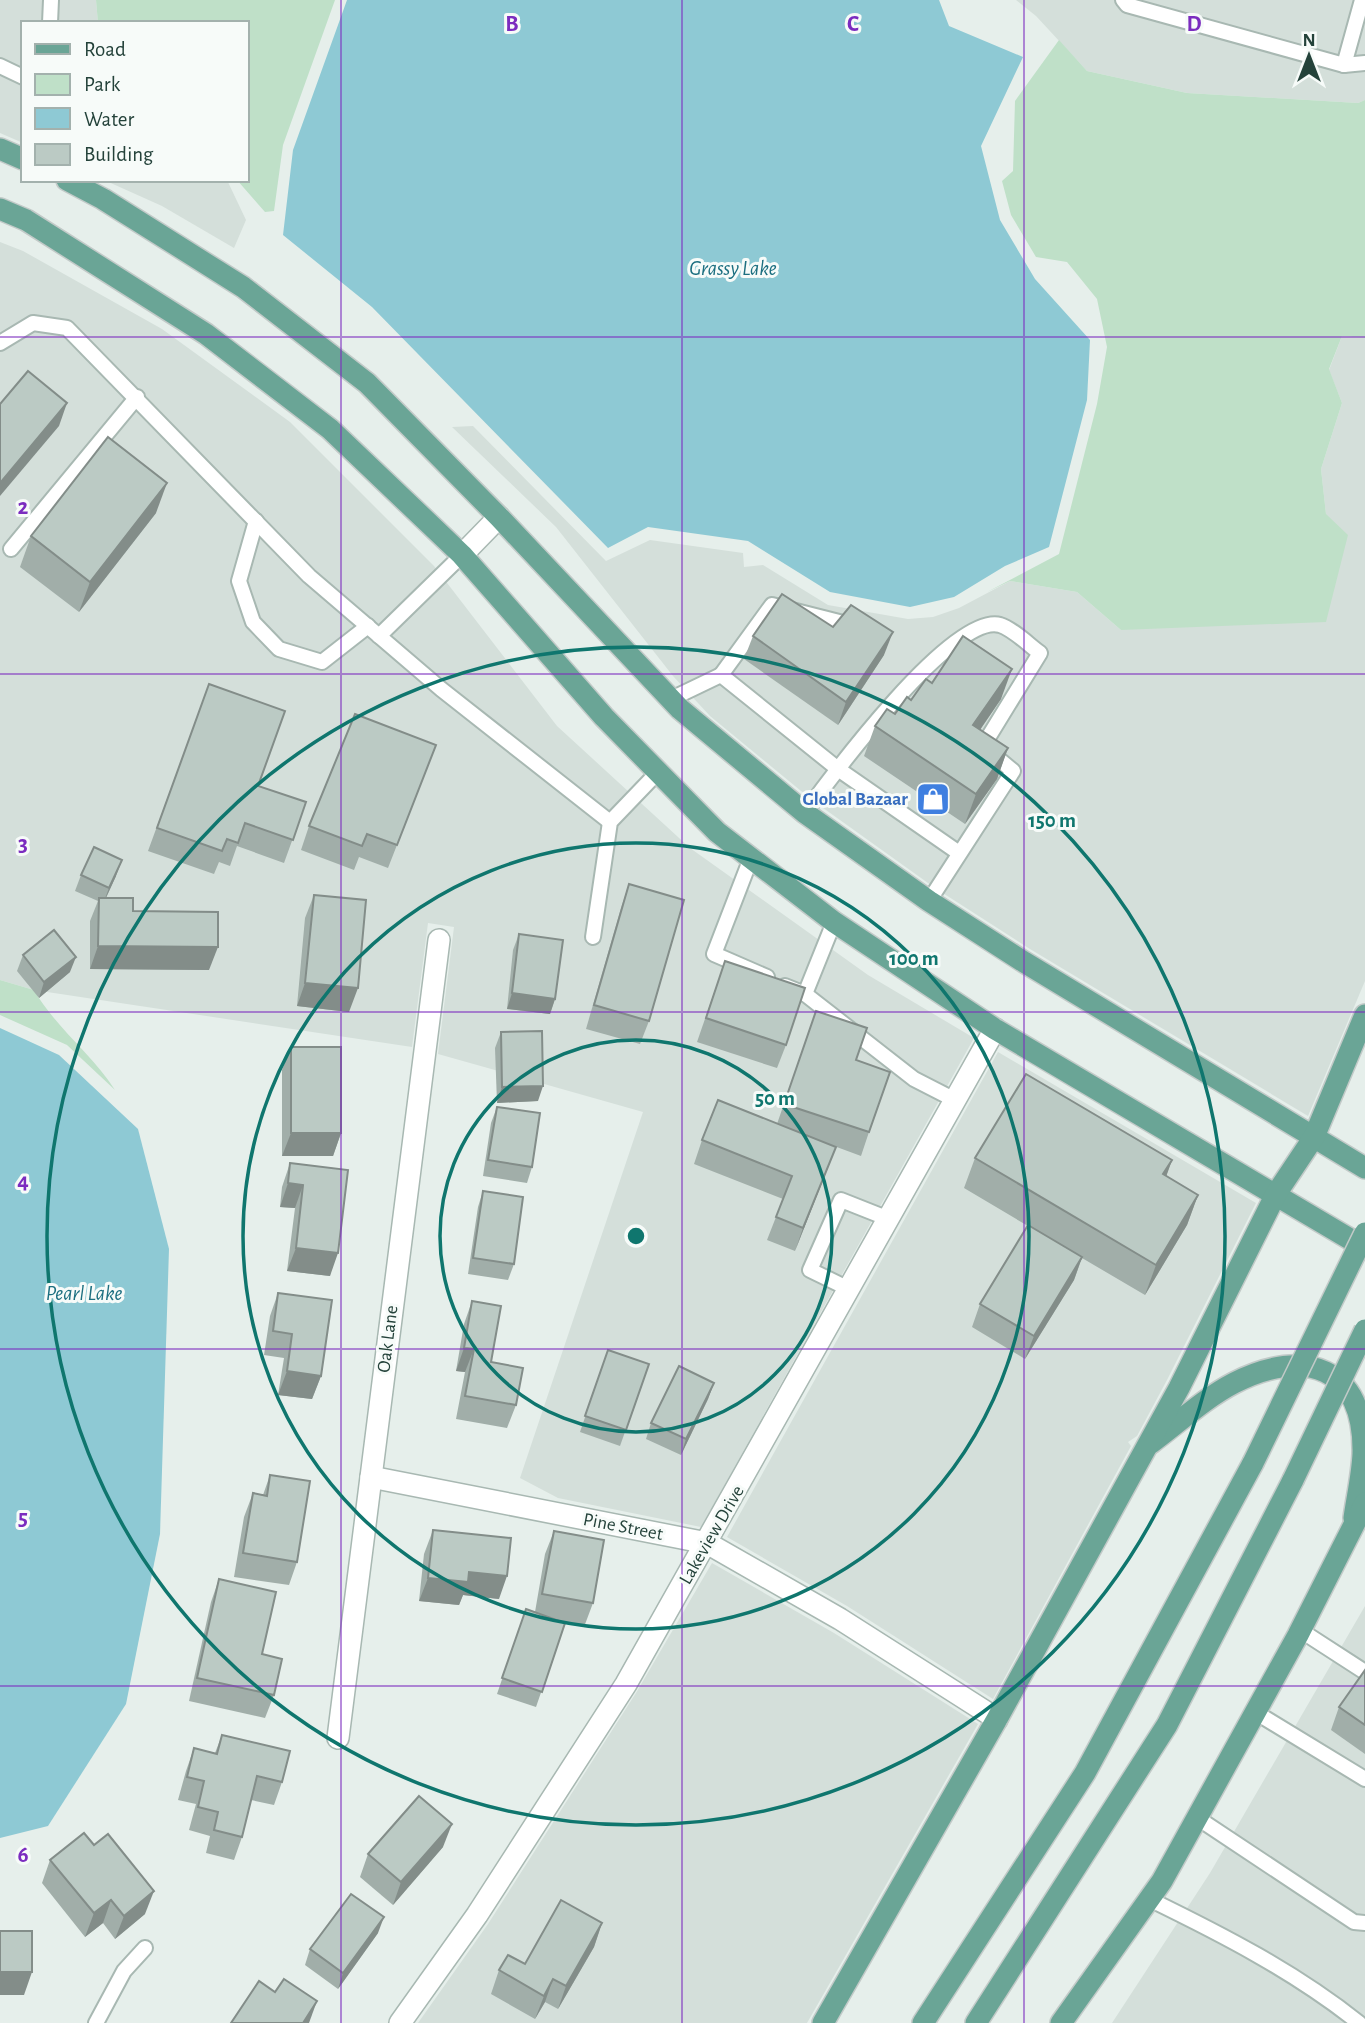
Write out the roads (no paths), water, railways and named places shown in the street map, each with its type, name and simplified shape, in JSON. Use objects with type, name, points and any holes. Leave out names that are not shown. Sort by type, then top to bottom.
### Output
[{"type":"main road","points":[[0,149],[21,158]]},
{"type":"main road","points":[[71,182],[103,199],[243,287],[367,383],[499,517],[671,699],[804,813],[929,901],[1024,962],[1365,1168]]},
{"type":"main road","points":[[0,209],[26,220],[206,334],[330,429],[462,555],[604,717],[717,832],[834,922],[995,1029],[1365,1248]]},
{"type":"main road","points":[[823,2023],[997,1719],[1147,1447],[1276,1194],[1314,1136],[1365,1015]]},
{"type":"main road","points":[[923,2023],[1085,1773],[1253,1463],[1365,1233]]},
{"type":"main road","points":[[976,2023],[1167,1725],[1293,1480],[1365,1330]]},
{"type":"main road","points":[[1147,1447],[1231,1384],[1261,1370],[1284,1365],[1323,1368],[1341,1379],[1360,1423],[1363,1453],[1359,1530]]},
{"type":"main road","points":[[1060,2023],[1149,1899],[1359,1530],[1365,1503]]},
{"type":"street","points":[[462,555],[499,517]]},
{"type":"street","name":"Oak Lane","points":[[338,1738],[439,940]]},
{"type":"street","name":"Lakeview Drive","points":[[400,2023],[477,1915],[626,1684],[995,1029]]},
{"type":"street","name":"Pine Street","points":[[371,1477],[707,1543],[840,1619],[997,1719]]},
{"type":"lane","points":[[50,21],[51,0]]},
{"type":"lane","points":[[1123,0],[1127,5],[1344,65],[1365,63]]},
{"type":"lane","points":[[1344,65],[1362,0]]},
{"type":"lane","points":[[0,66],[21,76]]},
{"type":"lane","points":[[0,343],[33,323],[66,328],[137,397],[309,576],[610,822]]},
{"type":"lane","points":[[10,549],[137,397]]},
{"type":"lane","points":[[256,522],[239,581],[253,622],[279,649],[322,662],[373,631],[462,555]]},
{"type":"lane","points":[[671,699],[721,675],[772,605],[864,629]]},
{"type":"lane","points":[[804,813],[914,680],[961,638],[985,625],[1001,625],[1040,653],[983,746],[1013,771],[929,901]]},
{"type":"lane","points":[[721,675],[838,769],[959,853]]},
{"type":"lane","points":[[593,937],[610,822],[658,772]]},
{"type":"lane","points":[[751,858],[714,954],[804,994],[914,1079],[955,1100]]},
{"type":"lane","points":[[804,994],[834,922]]},
{"type":"lane","points":[[849,1289],[810,1270],[841,1200],[889,1219]]},
{"type":"lane","points":[[1300,1630],[1365,1672]]},
{"type":"lane","points":[[1255,1712],[1365,1779]]},
{"type":"lane","points":[[1196,1817],[1354,1922],[1365,1923]]},
{"type":"lane","points":[[1149,1899],[1233,1941],[1314,1987],[1359,2023]]},
{"type":"lane","points":[[96,2023],[124,1971],[145,1948]]},
{"type":"water","name":"Grassy Lake","points":[[347,0],[939,0],[949,26],[1023,57],[981,146],[1000,220],[1035,279],[1090,340],[1087,400],[1049,547],[1005,566],[954,597],[910,607],[830,592],[748,541],[648,527],[608,548],[372,307],[283,235],[293,150]]},
{"type":"water","name":"Pearl Lake","points":[[0,1028],[59,1055],[138,1129],[169,1249],[160,1534],[126,1704],[48,1826],[0,1838]]},
{"type":"place","name":"Global Bazaar","points":[[933,799]]}]
